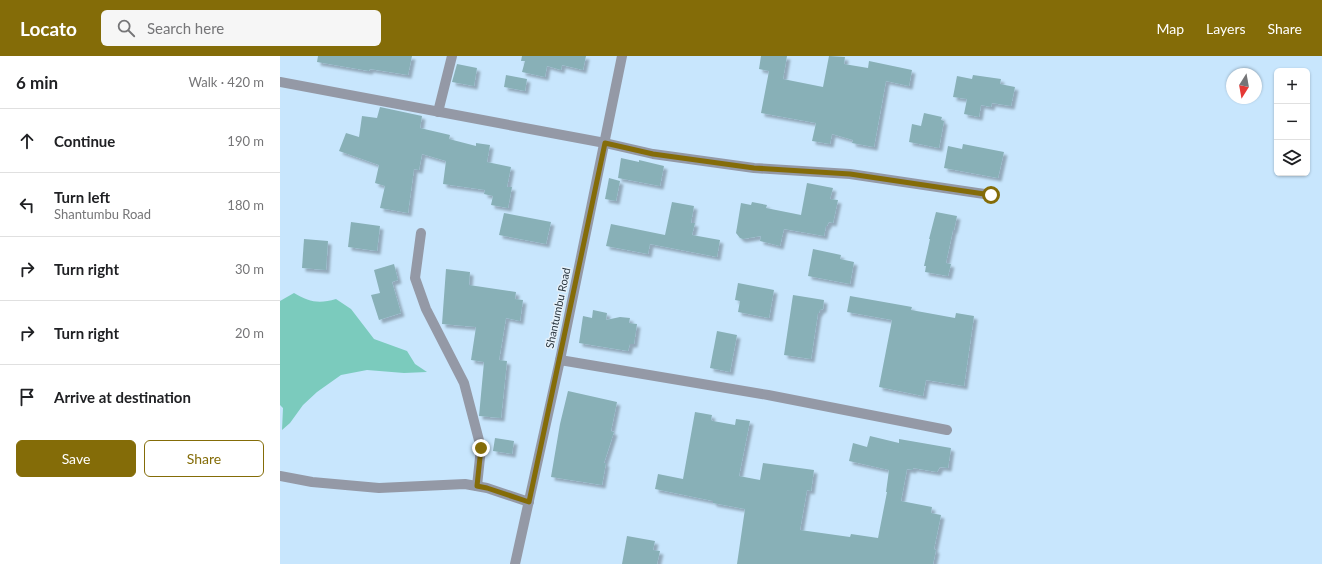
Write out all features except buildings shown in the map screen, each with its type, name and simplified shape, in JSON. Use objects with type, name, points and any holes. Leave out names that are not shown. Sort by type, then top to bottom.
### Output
[{"type":"street","points":[[438,112],[452,56]]},
{"type":"street","name":"Shantumbu Road","points":[[515,564],[560,360],[622,56]]},
{"type":"street","points":[[280,82],[605,143],[653,154],[754,168],[850,174],[991,195]]},
{"type":"street","points":[[421,233],[415,278],[426,309],[464,382],[481,448],[477,486]]},
{"type":"street","points":[[560,360],[768,395],[947,430]]},
{"type":"street","points":[[280,476],[312,482],[379,488],[465,484],[487,488],[529,502]]},
{"type":"shaded area","points":[[294,293],[309,300],[319,302],[336,299],[351,309],[374,339],[407,351],[415,364],[427,372],[404,373],[367,370],[341,375],[317,392],[303,405],[290,423],[282,430],[283,408],[280,405],[280,301]]},
{"type":"route","points":[[481,448],[477,486],[529,502],[605,143],[653,154],[754,168],[850,174],[991,195]]}]
